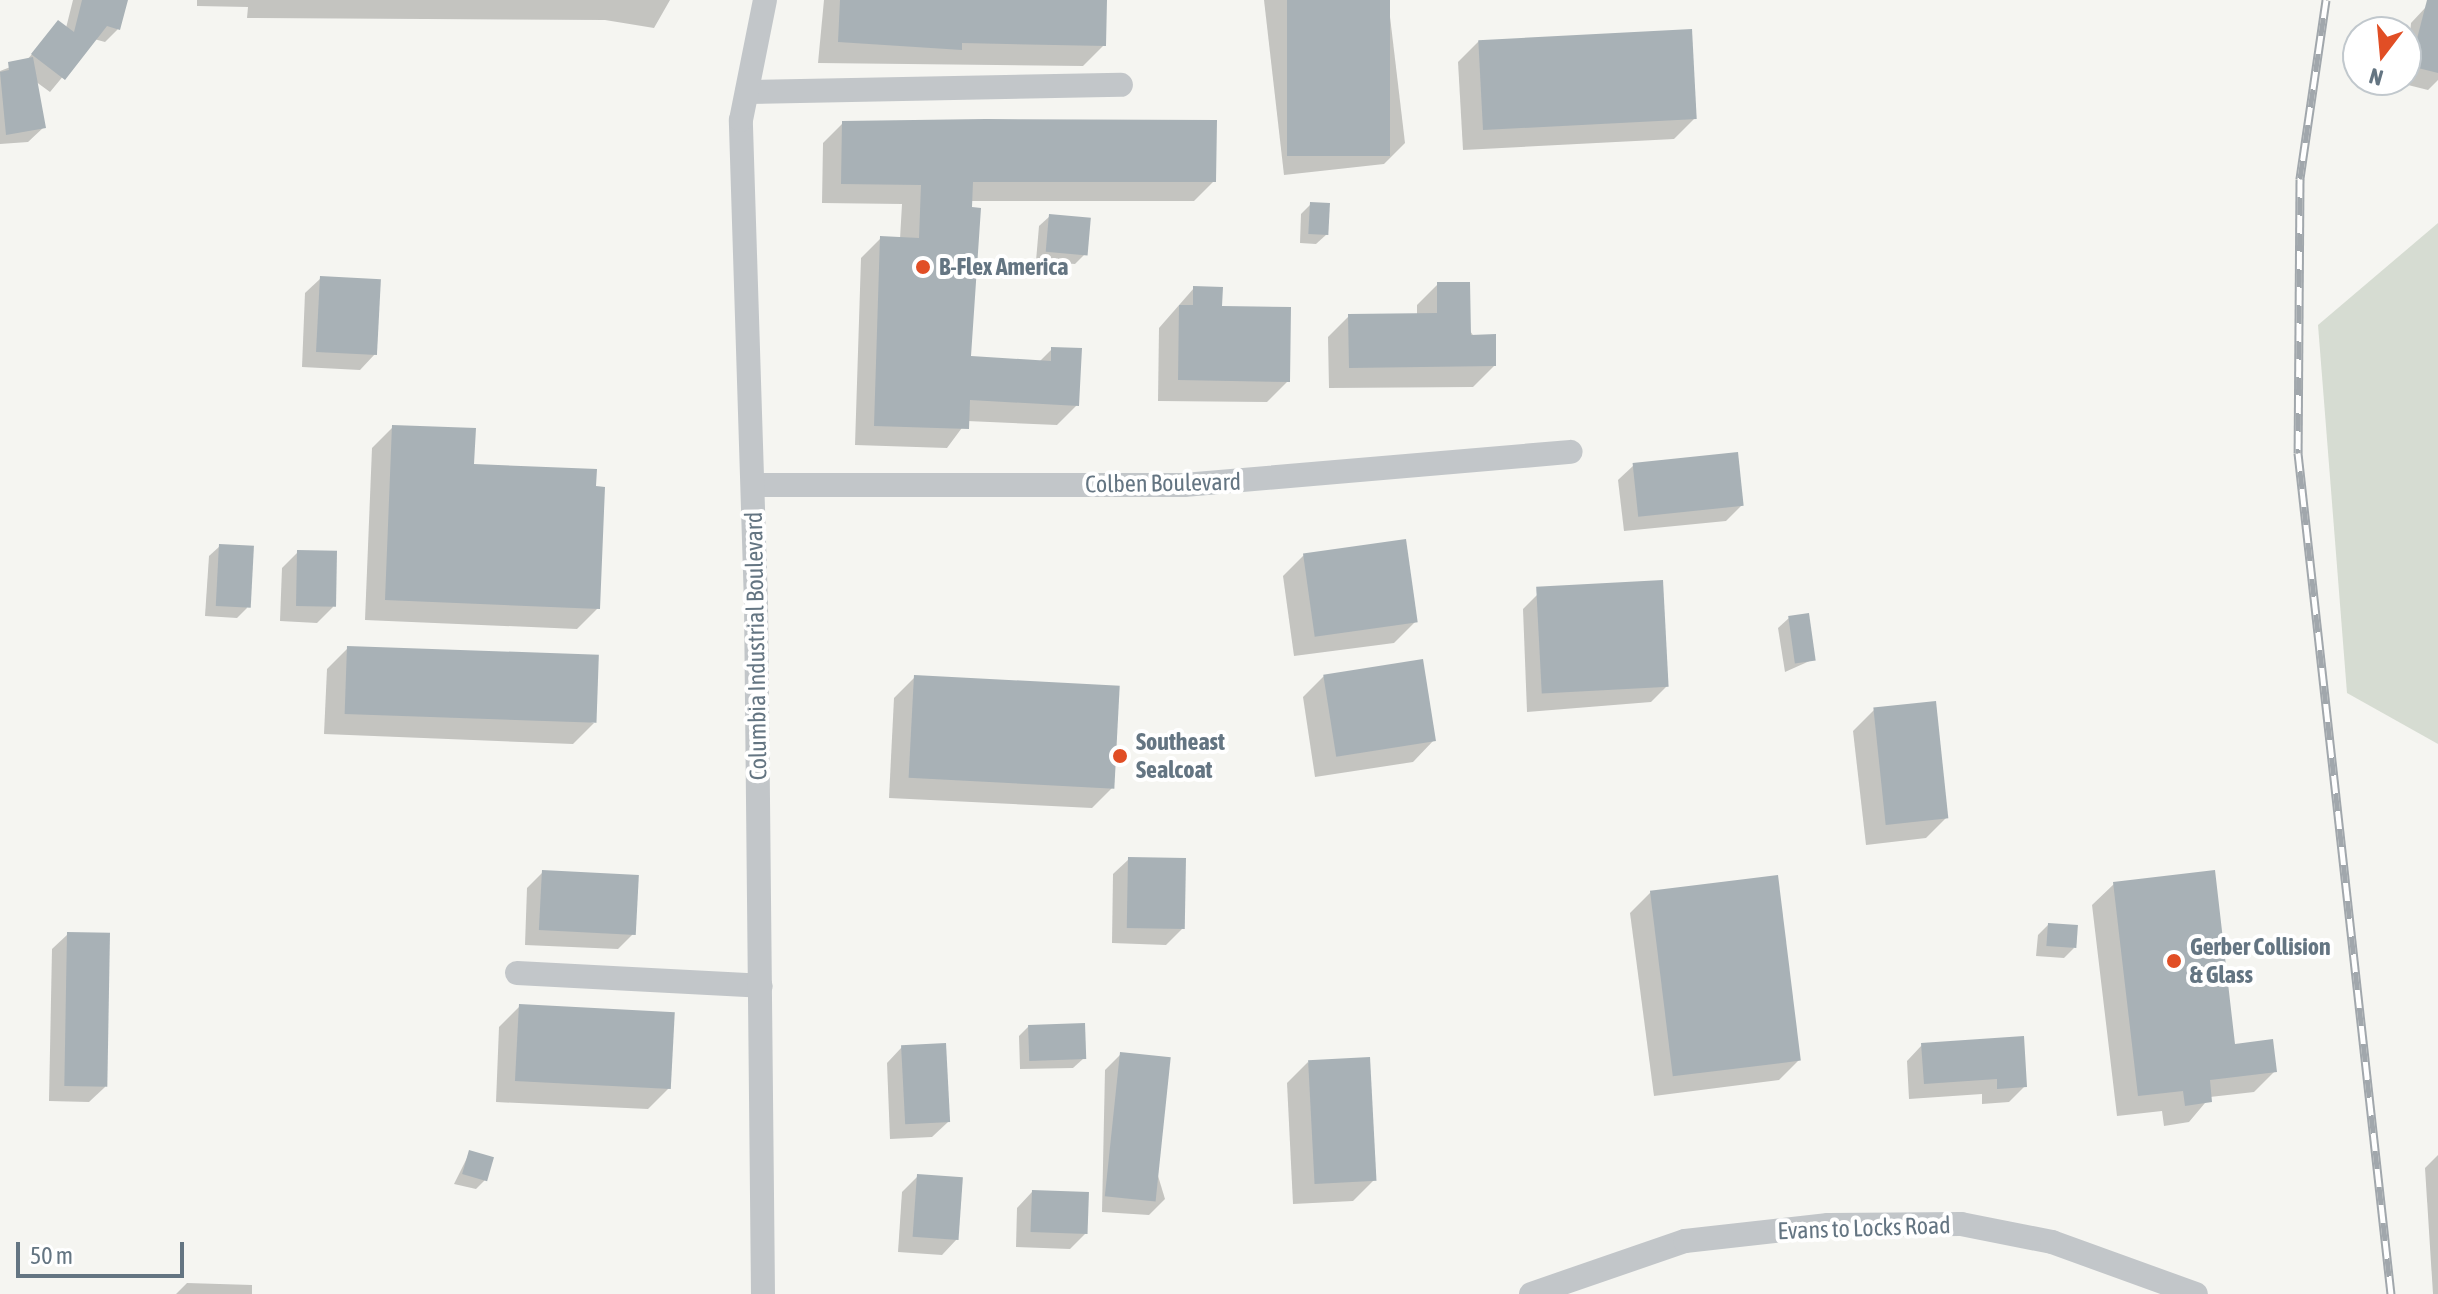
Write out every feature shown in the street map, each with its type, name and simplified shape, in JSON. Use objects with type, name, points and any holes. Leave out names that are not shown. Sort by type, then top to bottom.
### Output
[{"type":"street","name":"Columbia Industrial Boulevard","points":[[763,1294],[754,485],[741,120],[765,0]]},
{"type":"street","points":[[747,92],[1121,85]]},
{"type":"street","name":"Colben Boulevard","points":[[754,485],[1184,485],[1571,452]]},
{"type":"street","points":[[517,973],[761,986]]},
{"type":"street","name":"Evans to Locks Road","points":[[1531,1294],[1685,1241],[1828,1225],[1961,1224],[2052,1242],[2196,1294]]},
{"type":"shaded area","points":[[2438,223],[2438,744],[2347,693],[2318,325]]},
{"type":"building","points":[[82,0],[128,0],[120,30],[107,26],[65,80],[31,54],[58,20],[74,32]]},
{"type":"building","points":[[840,0],[1107,0],[1106,46],[962,43],[962,50],[838,42]]},
{"type":"building","points":[[1287,0],[1390,0],[1390,156],[1287,156]]},
{"type":"building","points":[[2427,0],[2438,0],[2438,73],[2422,69],[2422,19]]},
{"type":"building","points":[[1692,29],[1697,119],[1483,130],[1478,40]]},
{"type":"building","points":[[33,57],[46,128],[6,135],[0,72],[9,70],[8,62]]},
{"type":"building","points":[[1217,120],[1216,182],[973,182],[972,207],[981,208],[971,356],[1051,361],[1051,347],[1082,348],[1079,406],[970,400],[969,429],[874,426],[880,236],[919,238],[921,185],[841,184],[842,121]]},
{"type":"building","points":[[1310,202],[1330,203],[1328,235],[1308,234]]},
{"type":"building","points":[[1049,214],[1091,218],[1088,256],[1046,252]]},
{"type":"building","points":[[320,276],[381,279],[377,355],[316,352]]},
{"type":"building","points":[[1437,282],[1470,282],[1471,335],[1496,334],[1496,366],[1349,368],[1348,314],[1437,313]]},
{"type":"building","points":[[1193,286],[1223,287],[1222,306],[1291,307],[1290,382],[1178,380],[1179,305],[1193,305]]},
{"type":"building","points":[[392,425],[476,428],[474,464],[597,469],[596,486],[605,487],[600,609],[385,600]]},
{"type":"building","points":[[1738,452],[1744,506],[1638,517],[1633,463]]},
{"type":"building","points":[[1406,539],[1418,622],[1315,637],[1303,553]]},
{"type":"building","points":[[219,544],[254,546],[251,608],[216,606]]},
{"type":"building","points":[[297,550],[337,551],[336,607],[296,606]]},
{"type":"building","points":[[1663,580],[1669,687],[1542,694],[1536,587]]},
{"type":"building","points":[[1809,613],[1816,661],[1795,663],[1788,616]]},
{"type":"building","points":[[347,646],[599,655],[596,723],[345,714]]},
{"type":"building","points":[[1423,659],[1436,741],[1336,757],[1323,675]]},
{"type":"building","points":[[914,675],[1120,686],[1114,789],[909,778]]},
{"type":"building","points":[[1936,701],[1948,818],[1886,825],[1873,708]]},
{"type":"building","points":[[1128,857],[1186,858],[1185,929],[1127,928]]},
{"type":"building","points":[[542,870],[639,875],[636,935],[539,930]]},
{"type":"building","name":"Gerber Collision & Glass","points":[[2215,870],[2235,1044],[2273,1039],[2277,1072],[2210,1080],[2212,1102],[2185,1106],[2183,1091],[2138,1096],[2113,882]]},
{"type":"building","points":[[1778,875],[1801,1061],[1673,1076],[1650,891]]},
{"type":"building","points":[[2048,923],[2078,925],[2076,948],[2046,946]]},
{"type":"building","points":[[67,932],[110,933],[107,1087],[64,1086]]},
{"type":"building","points":[[519,1004],[675,1012],[671,1089],[515,1081]]},
{"type":"building","points":[[1085,1023],[1086,1059],[1029,1061],[1028,1025]]},
{"type":"building","points":[[2024,1036],[2027,1087],[1997,1089],[1997,1079],[1924,1084],[1921,1043]]},
{"type":"building","points":[[946,1043],[950,1122],[905,1124],[901,1045]]},
{"type":"building","points":[[1120,1052],[1171,1057],[1156,1202],[1105,1196]]},
{"type":"building","points":[[1370,1057],[1376,1181],[1315,1184],[1308,1060]]},
{"type":"building","points":[[469,1150],[494,1157],[487,1181],[462,1174]]},
{"type":"building","points":[[917,1174],[963,1177],[958,1240],[913,1237]]},
{"type":"building","points":[[1032,1190],[1089,1192],[1087,1234],[1031,1232]]},
{"type":"railway","points":[[2326,0],[2300,179],[2298,453],[2391,1294]]},
{"type":"place","name":"B-Flex America","points":[[923,267]]},
{"type":"place","name":"Southeast Sealcoat","points":[[1120,756]]},
{"type":"place","name":"Gerber Collision & Glass","points":[[2174,961]]}]
